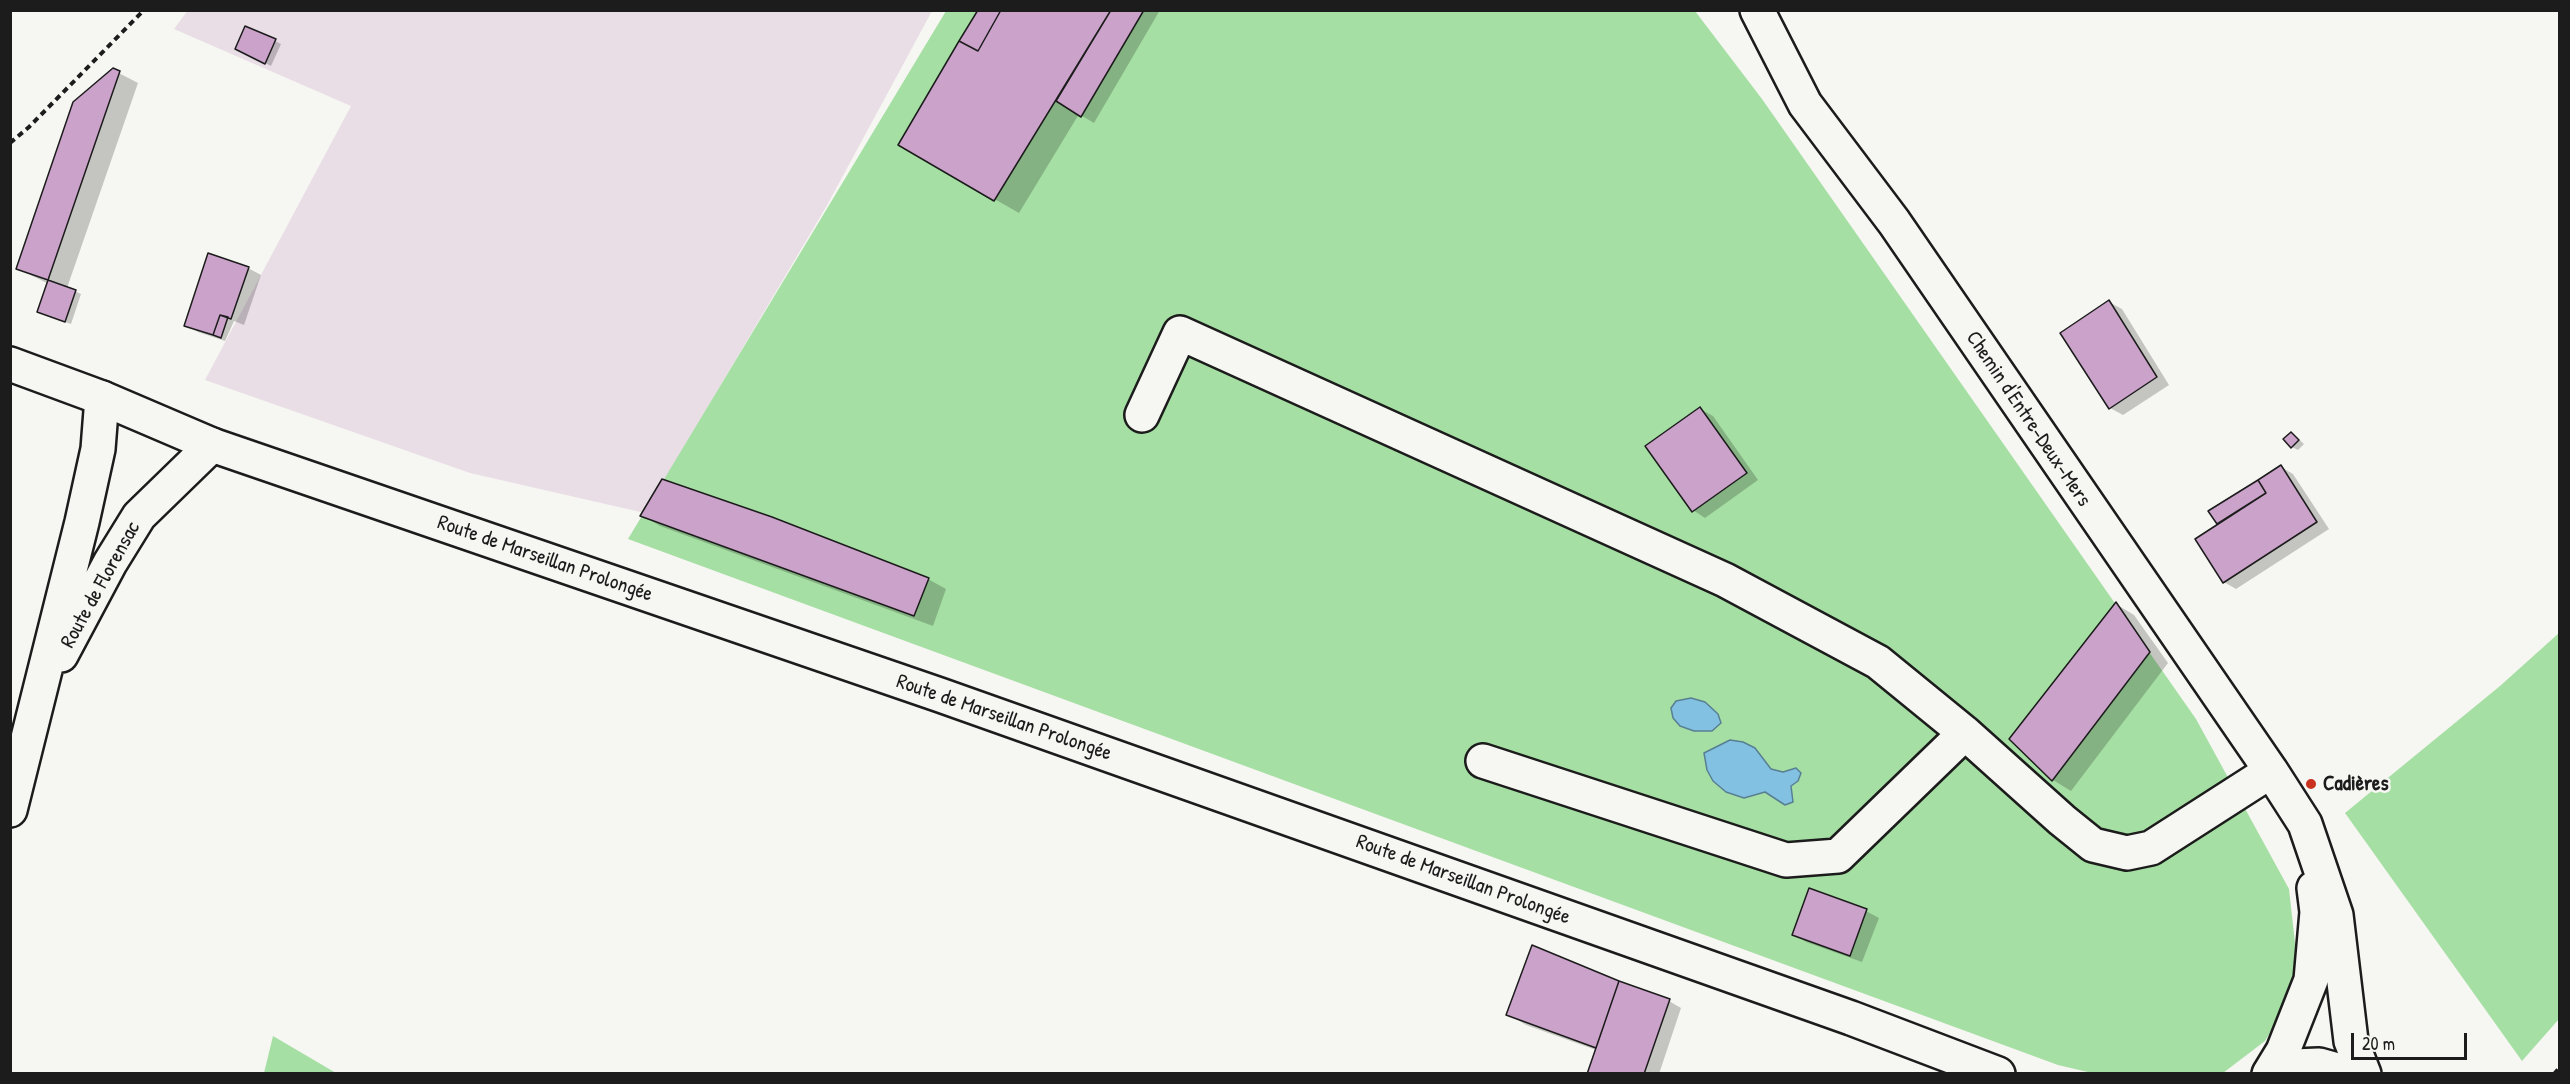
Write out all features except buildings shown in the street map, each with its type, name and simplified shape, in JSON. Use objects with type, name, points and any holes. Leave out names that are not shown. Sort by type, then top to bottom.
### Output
[{"type":"street","name":"Chemin d'Entre-Deux-Mers","points":[[1757,10],[1805,104],[1894,222],[2271,771],[2305,824],[2336,915],[2350,1041],[2364,1074]]},
{"type":"street","points":[[1142,415],[1180,333],[1725,580],[1878,662],[1965,732],[2093,845],[2127,853],[2151,848],[2271,771]]},
{"type":"street","name":"Route de Marseillan Prolongée","points":[[10,364],[102,398],[212,444],[940,695],[1840,1014],[1998,1074]]},
{"type":"street","name":"Route de Florensac","points":[[10,810],[82,522],[98,449],[102,398]]},
{"type":"street","name":"Route de Florensac","points":[[24,749],[55,668],[127,534],[139,516],[212,444]]},
{"type":"street","points":[[1483,761],[1786,860],[1838,856],[1965,732]]},
{"type":"street","name":"Chemin d'Entre-Deux-Mers","points":[[2270,1074],[2283,1051],[2311,980],[2317,912],[2305,824]]},
{"type":"street","points":[[2270,1074],[2294,1066],[2319,1065],[2351,1074]]},
{"type":"path","points":[[10,143],[29,128],[144,10]]},
{"type":"path","points":[[2554,1074],[2559,1067]]},
{"type":"shaded area","points":[[188,10],[932,11],[826,207],[645,513],[470,473],[205,380],[351,106],[174,29]]},
{"type":"green space","points":[[946,11],[1695,11],[1762,99],[2196,719],[2289,889],[2298,970],[2287,1005],[2265,1041],[2223,1073],[2092,1073],[2058,1065],[628,539]]},
{"type":"green space","points":[[2559,633],[2559,1019],[2522,1061],[2345,813],[2500,686]]},
{"type":"green space","points":[[273,1036],[336,1073],[264,1073]]},
{"type":"water","points":[[1691,698],[1705,702],[1718,714],[1721,723],[1712,731],[1694,731],[1680,726],[1673,718],[1671,708],[1676,701]]},
{"type":"water","points":[[1730,740],[1743,742],[1755,748],[1771,769],[1783,772],[1796,768],[1801,773],[1798,781],[1791,786],[1793,802],[1785,805],[1765,792],[1744,798],[1726,792],[1713,781],[1707,770],[1704,753]]},
{"type":"place","name":"Cadières","points":[[2311,784]]}]
